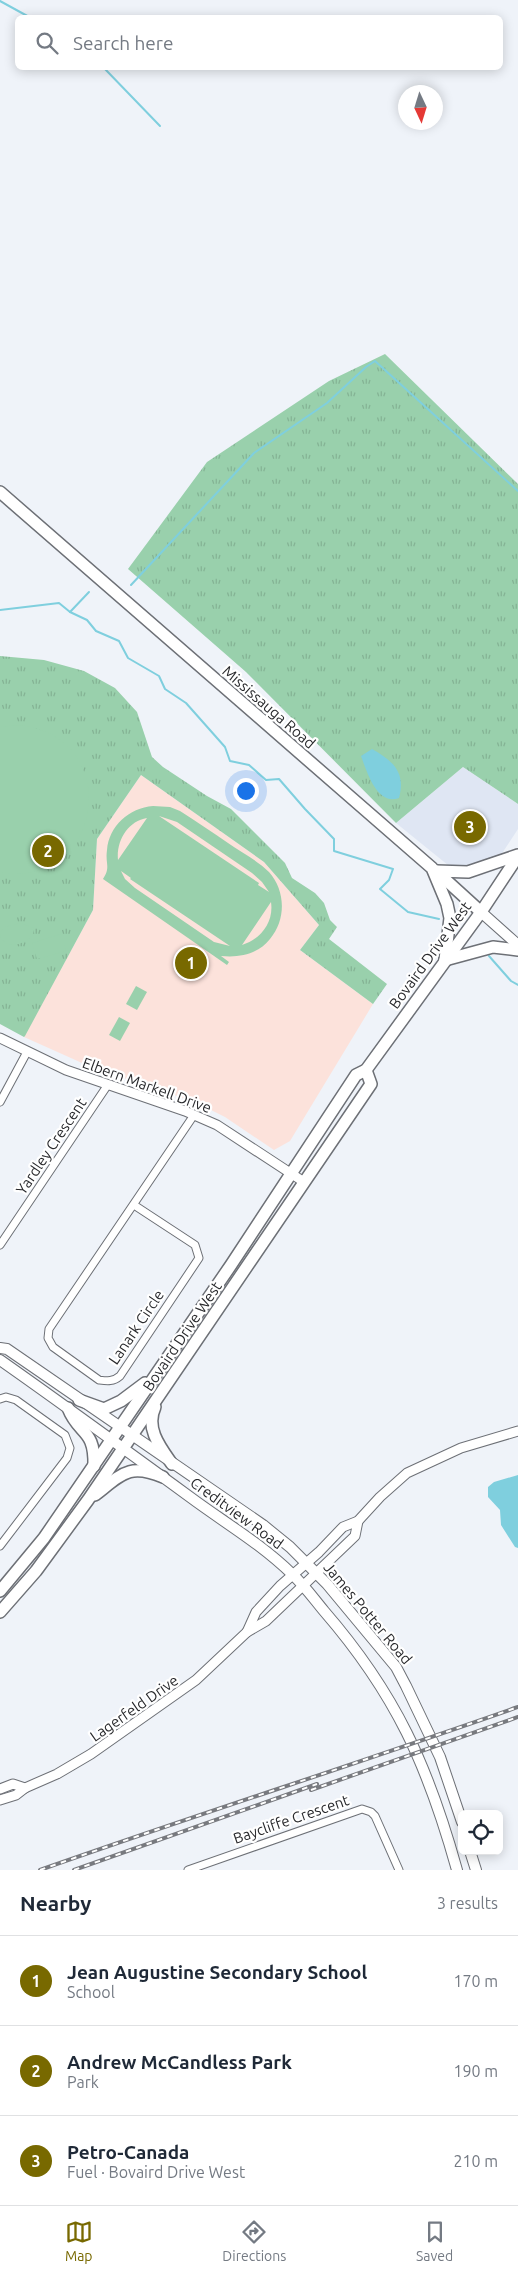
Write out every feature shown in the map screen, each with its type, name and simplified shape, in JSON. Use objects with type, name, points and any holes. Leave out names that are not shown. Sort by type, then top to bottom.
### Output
[{"type":"main road","name":"Mississauga Road","points":[[0,492],[434,869],[518,945]]},
{"type":"main road","points":[[518,856],[468,872],[434,869],[450,918],[445,960],[493,947],[518,950]]},
{"type":"main road","name":"Bovaird Drive West","points":[[0,1591],[44,1538],[94,1466],[356,1075],[366,1070],[518,856]]},
{"type":"main road","name":"Bovaird Drive West","points":[[0,1612],[36,1571],[88,1500],[371,1084],[366,1070]]},
{"type":"main road","points":[[0,1348],[7,1349],[132,1436]]},
{"type":"main road","points":[[0,1360],[124,1448]]},
{"type":"main road","points":[[79,1400],[96,1408],[104,1409],[112,1406],[134,1393],[159,1370]]},
{"type":"main road","points":[[165,1387],[152,1413],[152,1421],[156,1438],[172,1464]]},
{"type":"main road","points":[[68,1408],[72,1419],[92,1441],[94,1466]]},
{"type":"main road","name":"Creditview Road","points":[[132,1436],[263,1524],[306,1563]]},
{"type":"main road","name":"Creditview Road","points":[[124,1448],[235,1526],[293,1574],[380,1681],[400,1716],[426,1774],[438,1804],[458,1870]]},
{"type":"main road","points":[[88,1500],[132,1471],[140,1469],[163,1477]]},
{"type":"main road","name":"James Potter Road","points":[[306,1563],[346,1606],[396,1667],[440,1758],[458,1810]]},
{"type":"main road","points":[[471,1855],[476,1870]]},
{"type":"street","name":"Elbern Markell Drive","points":[[0,1038],[27,1052],[107,1086],[194,1115],[233,1135],[304,1182]]},
{"type":"street","points":[[0,1102],[27,1052]]},
{"type":"street","name":"Yardley Crescent","points":[[0,1245],[101,1098],[107,1086]]},
{"type":"street","name":"Lanark Circle","points":[[134,1205],[195,1245],[199,1258],[120,1376],[116,1379],[99,1380],[53,1347],[49,1342],[48,1333],[194,1115]]},
{"type":"street","points":[[0,1399],[6,1397],[16,1400],[65,1435],[70,1448],[67,1458],[0,1546]]},
{"type":"street","name":"Lagerfeld Drive","points":[[247,1632],[256,1612],[293,1574],[343,1527],[358,1521],[380,1497],[407,1473],[461,1448],[518,1431]]},
{"type":"street","name":"Lagerfeld Drive","points":[[0,1800],[16,1795],[24,1788],[57,1774],[91,1754],[196,1680],[247,1632],[266,1621],[302,1584],[355,1536],[358,1521]]},
{"type":"street","name":"Lagerfeld Drive","points":[[0,1789],[13,1784],[24,1788]]},
{"type":"street","name":"Baycliffe Crescent","points":[[188,1870],[362,1809],[372,1812],[375,1816],[399,1870]]},
{"type":"shaded area","points":[[463,767],[518,804],[518,829],[491,870],[475,875],[459,874],[396,823]]},
{"type":"shaded area","points":[[141,775],[264,862],[319,925],[300,950],[373,1004],[290,1141],[274,1150],[225,1117],[195,1102],[91,1067],[24,1037],[93,910],[97,839]]},
{"type":"green space","points":[[385,354],[518,484],[518,804],[463,767],[396,823],[246,672],[128,569],[207,462],[329,381]]},
{"type":"green space","points":[[0,656],[44,660],[84,671],[115,688],[137,712],[152,757],[163,767],[207,796],[231,809],[285,863],[292,878],[315,893],[324,903],[330,920],[337,927],[329,939],[387,984],[373,1004],[300,950],[319,925],[264,862],[141,775],[97,839],[93,910],[25,1036],[0,1024]]},
{"type":"green space","points":[[16,725],[51,734],[75,754],[87,780],[88,809],[80,836],[62,858],[35,871],[0,872],[0,727]]},
{"type":"green space","points":[[144,807],[170,807],[180,811],[255,860],[269,872],[279,888],[282,906],[279,923],[265,944],[248,954],[221,956],[229,962],[227,965],[103,879],[107,871],[107,850],[112,833],[128,814]],"holes":[[[159,816],[177,822],[252,873],[269,892],[258,885],[259,883]],[[147,818],[118,860],[121,839],[129,828],[140,820]],[[121,871],[230,946],[214,942],[135,888],[125,879]],[[271,902],[270,916],[265,929],[255,939],[242,945]]]},
{"type":"green space","points":[[20,923],[34,928],[33,935],[21,943],[13,945],[1,938],[0,932],[5,927]]},
{"type":"green space","points":[[61,934],[66,951],[37,959],[32,943]]},
{"type":"green space","points":[[136,986],[147,992],[137,1010],[126,1004]]},
{"type":"green space","points":[[119,1017],[130,1023],[120,1041],[109,1035]]},
{"type":"water","points":[[372,749],[386,758],[396,768],[401,781],[399,798],[391,799],[385,797],[374,786],[361,756]]},
{"type":"water","points":[[518,1475],[518,1548],[515,1547],[501,1525],[500,1510],[488,1497],[488,1487],[494,1482]]},
{"type":"waterway","points":[[0,1],[26,15]]},
{"type":"waterway","points":[[106,70],[160,126]]},
{"type":"waterway","points":[[131,585],[254,453],[327,403],[375,361],[518,491]]},
{"type":"waterway","points":[[70,612],[89,592]]},
{"type":"waterway","points":[[0,610],[59,603],[70,612],[87,620],[96,631],[119,641],[128,658],[159,676],[165,689],[186,703],[225,747],[230,761],[249,765],[266,780],[279,779],[334,839],[334,851],[393,869],[389,880],[380,889],[408,912],[439,919]]},
{"type":"waterway","points":[[489,956],[511,981],[518,985]]},
{"type":"railway","points":[[40,1870],[518,1707]]},
{"type":"railway","points":[[311,1790],[518,1717]]},
{"type":"railway","points":[[74,1870],[317,1784]]},
{"type":"place","name":"Petro-Canada","points":[[470,827]]},
{"type":"place","name":"Andrew McCandless Park","points":[[48,851]]},
{"type":"place","name":"Jean Augustine Secondary School","points":[[191,963]]}]
